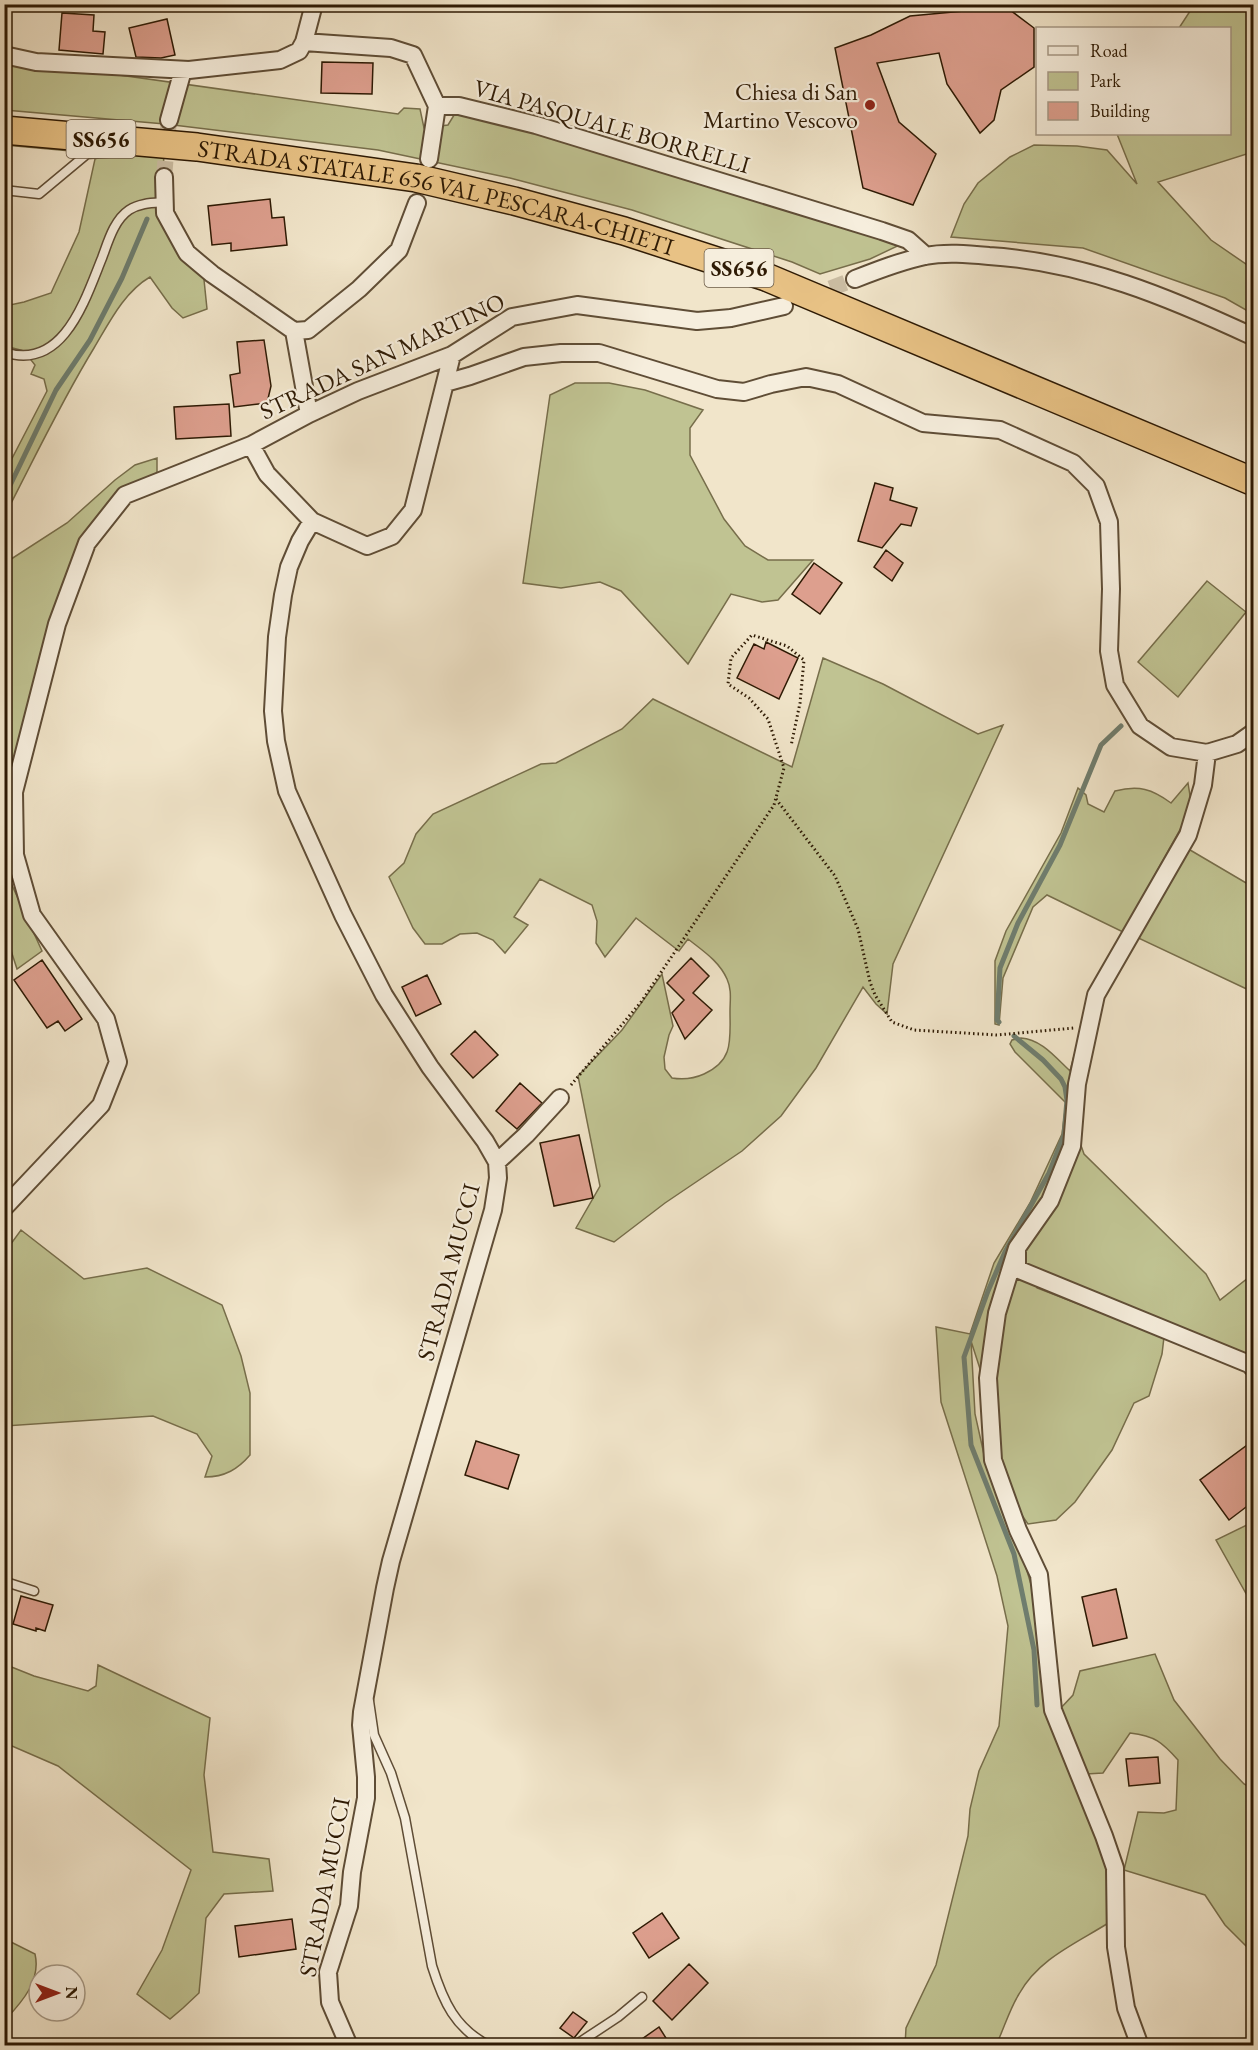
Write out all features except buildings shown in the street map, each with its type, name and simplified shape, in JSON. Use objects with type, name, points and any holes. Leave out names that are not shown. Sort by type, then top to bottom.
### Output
[{"type":"highway","name":"STRADA STATALE 656 VAL PESCARA-CHIETI","points":[[4,130],[197,147],[416,178],[514,201],[635,234],[766,277],[1254,482]]},
{"type":"street","points":[[4,55],[36,62],[183,70],[280,60],[299,51],[304,42],[314,4]]},
{"type":"street","name":"VIA PASQUALE BORRELLI","points":[[304,42],[391,48],[413,55],[438,106],[459,106],[536,125],[882,231],[908,240],[926,256]]},
{"type":"street","points":[[169,120],[183,70]]},
{"type":"street","points":[[429,159],[438,106]]},
{"type":"street","points":[[164,177],[165,213],[187,253],[212,274],[294,331],[308,330],[359,289],[399,250],[417,203]]},
{"type":"street","points":[[855,279],[926,256],[968,254],[1013,257],[1054,263],[1144,289],[1254,337]]},
{"type":"street","name":"STRADA SAN MARTINO","points":[[4,1208],[102,1105],[117,1062],[106,1019],[32,915],[15,855],[14,792],[57,624],[87,543],[125,495],[251,446],[309,414],[358,391],[452,355],[512,317],[577,305],[697,321],[731,318],[784,306]]},
{"type":"street","points":[[294,331],[309,414]]},
{"type":"street","points":[[445,383],[524,357],[561,353],[599,353],[717,389],[744,392],[806,377],[838,384],[922,423],[1000,430],[1073,463],[1096,486],[1109,522],[1111,589],[1109,651],[1115,685],[1140,726],[1171,747],[1207,753],[1237,744],[1254,732]]},
{"type":"street","points":[[251,446],[267,474],[312,521],[367,546],[392,536],[412,510],[452,355]]},
{"type":"street","name":"STRADA MUCCI","points":[[312,521],[289,567],[277,637],[273,711],[276,741],[287,791],[343,915],[384,995],[430,1067],[485,1141],[496,1162],[498,1178],[493,1210],[385,1588],[361,1725],[366,1798],[352,1872],[349,1906],[328,1972],[330,2002],[349,2046]]},
{"type":"street","points":[[1140,2046],[1126,2008],[1116,1947],[1115,1868],[1053,1710],[1040,1575],[1018,1530],[993,1460],[988,1378],[997,1313],[1017,1248],[1050,1201],[1071,1146],[1077,1084],[1096,995],[1188,835],[1203,785],[1207,753]]},
{"type":"street","points":[[496,1162],[526,1135],[560,1098]]},
{"type":"street","points":[[1017,1248],[1017,1269],[1249,1364],[1254,1369]]},
{"type":"lane","points":[[4,190],[39,194],[87,154],[197,147]]},
{"type":"lane","points":[[4,352],[30,357],[50,349],[64,335],[78,314],[116,225],[128,211],[143,203],[165,202]]},
{"type":"lane","points":[[4,1588],[9,1584],[34,1591]]},
{"type":"lane","points":[[368,1686],[374,1735],[392,1773],[405,1818],[432,1966],[439,1988],[450,2012],[461,2026],[490,2046]]},
{"type":"lane","points":[[574,2046],[618,2017],[642,1997]]},
{"type":"path","points":[[560,1098],[641,1002],[774,805],[784,768],[768,719],[748,698],[728,684],[731,658],[752,635],[787,646],[804,660],[800,703],[791,746]]},
{"type":"path","points":[[776,799],[835,876],[858,929],[875,995],[892,1022],[914,1030],[997,1035],[1090,1026]]},
{"type":"green space","points":[[1194,5],[1253,5],[1253,152],[1158,182],[1211,240],[1253,269],[1253,314],[1225,298],[1083,248],[951,237],[964,204],[978,183],[1010,157],[1034,145],[1077,146],[1107,150],[1137,184],[1117,135],[1231,135],[1231,27],[1180,27]]},
{"type":"green space","points":[[5,59],[398,114],[404,108],[420,109],[424,128],[448,125],[459,107],[906,242],[870,259],[820,274],[792,262],[632,210],[510,178],[378,150],[165,124],[5,110]]},
{"type":"green space","points":[[4,136],[97,145],[71,151],[5,145]]},
{"type":"green space","points":[[164,154],[161,206],[203,270],[207,309],[183,318],[172,308],[150,277],[132,291],[111,319],[82,368],[5,515],[5,472],[47,391],[44,379],[31,374],[35,365],[24,351],[5,346],[5,306],[51,293],[79,232],[95,159],[105,155]]},
{"type":"green space","points":[[575,383],[609,383],[645,390],[703,410],[690,428],[690,455],[724,519],[745,546],[768,560],[813,560],[778,600],[762,602],[731,594],[688,664],[621,591],[600,582],[561,588],[523,583],[550,395]]},
{"type":"green space","points":[[157,458],[157,480],[123,495],[85,543],[10,784],[5,828],[4,656],[11,595],[5,580],[5,563],[67,523],[135,465]]},
{"type":"green space","points":[[1207,581],[1246,612],[1178,697],[1138,662]]},
{"type":"green space","points":[[823,658],[883,684],[978,734],[1003,725],[893,964],[887,1014],[863,987],[816,1068],[781,1116],[742,1151],[665,1203],[614,1242],[576,1228],[600,1186],[578,1076],[622,1030],[662,974],[673,1026],[664,1057],[665,1069],[672,1078],[684,1079],[700,1076],[714,1068],[725,1056],[730,1040],[730,991],[724,973],[710,957],[688,939],[679,951],[636,918],[605,957],[596,943],[597,921],[592,905],[540,879],[514,917],[528,925],[505,953],[493,940],[477,933],[460,934],[442,944],[425,944],[413,928],[389,877],[404,863],[416,834],[433,814],[541,764],[556,763],[622,729],[653,699],[792,767]]},
{"type":"green space","points":[[1188,783],[1191,802],[1187,817],[1123,932],[1047,895],[1033,907],[1003,978],[999,1025],[995,1024],[995,961],[1006,931],[1061,833],[1078,788],[1086,795],[1088,804],[1104,812],[1115,791],[1138,788],[1158,794],[1171,803]]},
{"type":"green space","points":[[4,838],[11,883],[42,951],[17,969],[5,932]]},
{"type":"green space","points":[[1185,847],[1253,887],[1253,992],[1134,936]]},
{"type":"green space","points":[[1021,1038],[1042,1045],[1070,1071],[1074,1056],[1087,1060],[1078,1137],[1084,1154],[1206,1274],[1220,1300],[1253,1274],[1253,1363],[1031,1273],[1037,1288],[1164,1337],[1162,1354],[1149,1396],[1134,1403],[1112,1450],[1075,1502],[1056,1520],[1028,1524],[1014,1504],[996,1439],[982,1375],[971,1341],[975,1414],[987,1468],[1021,1551],[1033,1591],[1041,1657],[1112,1872],[1110,1922],[1060,1952],[1027,1981],[1015,2000],[996,2045],[905,2046],[906,2028],[936,1965],[968,1836],[970,1809],[979,1771],[999,1726],[1008,1626],[997,1576],[941,1402],[936,1327],[970,1334],[994,1263],[1030,1203],[1062,1134],[1066,1103],[1015,1052],[1010,1044],[1012,1040]]},
{"type":"green space","points":[[21,1230],[84,1279],[147,1268],[222,1305],[241,1356],[250,1393],[250,1455],[245,1460],[225,1474],[205,1477],[212,1456],[197,1434],[153,1416],[5,1426],[5,1252]]},
{"type":"green space","points":[[1253,1522],[1253,1606],[1216,1540]]},
{"type":"green space","points":[[1155,1654],[1174,1700],[1220,1759],[1244,1784],[1253,1789],[1253,1953],[1225,1925],[1205,1895],[1124,1870],[1138,1812],[1164,1813],[1176,1810],[1178,1760],[1157,1741],[1130,1733],[1103,1773],[1086,1774],[1059,1710],[1073,1695],[1080,1671]]},
{"type":"green space","points":[[4,1664],[34,1676],[88,1691],[96,1686],[98,1665],[210,1718],[204,1775],[213,1852],[269,1859],[273,1891],[224,1894],[206,1918],[199,1993],[170,2019],[137,1994],[162,1950],[191,1870],[58,1766],[5,1743]]},
{"type":"green space","points":[[5,1939],[35,1954],[36,1963],[27,1963],[27,1993],[19,2005],[4,2019]]},
{"type":"waterway","points":[[4,498],[56,390],[90,340],[122,278],[147,219]]},
{"type":"waterway","points":[[999,1022],[997,1020],[1000,968],[1018,923],[1060,845],[1101,745],[1121,726]]},
{"type":"waterway","points":[[1014,1036],[1043,1060],[1061,1079],[1067,1100],[1064,1135],[1049,1173],[1005,1252],[964,1357],[971,1445],[1014,1554],[1034,1650],[1037,1705]]},
{"type":"tunnel","points":[[164,177],[169,120]]},
{"type":"tunnel","points":[[808,297],[855,279]]},
{"type":"place","name":"Chiesa di San Martino Vescovo","points":[[870,105]]}]
